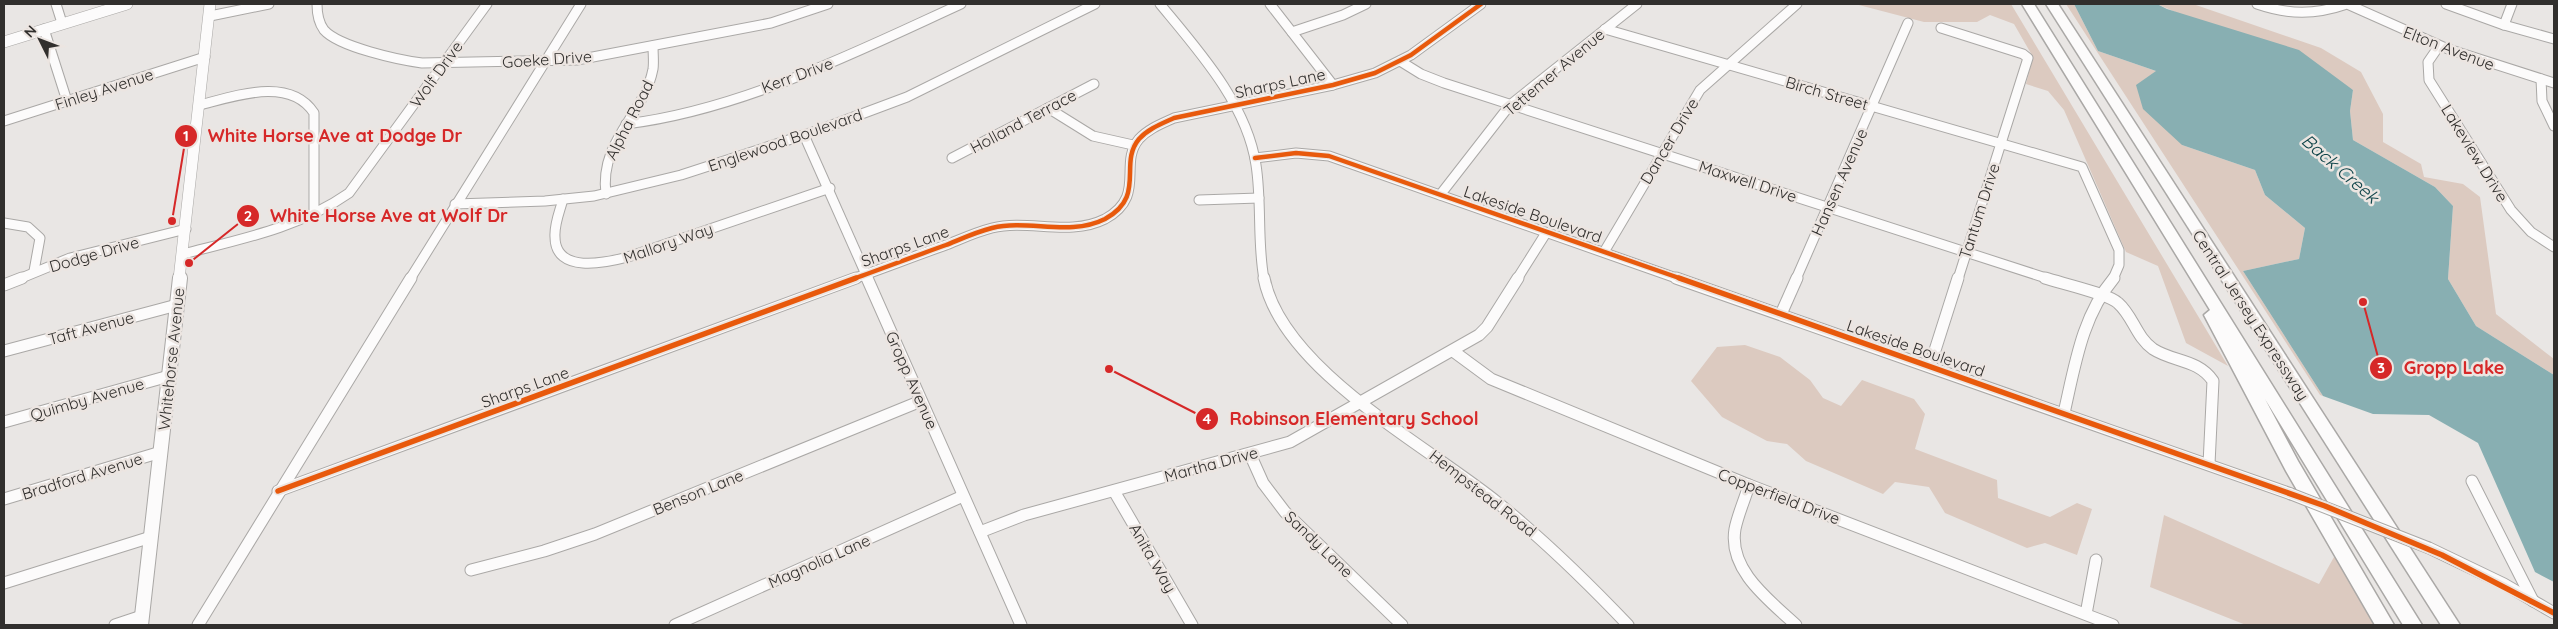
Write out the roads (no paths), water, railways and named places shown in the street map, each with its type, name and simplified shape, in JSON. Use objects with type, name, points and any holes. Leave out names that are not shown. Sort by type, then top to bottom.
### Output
[{"type":"highway","name":"Central Jersey Expressway","points":[[2028,4],[2413,625]]},
{"type":"highway","name":"Central Jersey Expressway","points":[[2052,4],[2451,625]]},
{"type":"highway","points":[[2196,277],[2219,332],[2248,386],[2386,625]]},
{"type":"main road","points":[[4,42],[127,4]]},
{"type":"main road","name":"Whitehorse Avenue","points":[[142,621],[210,10]]},
{"type":"street","points":[[56,4],[62,24]]},
{"type":"street","points":[[210,10],[268,4]]},
{"type":"street","name":"Goeke Drive","points":[[317,4],[318,22],[336,40],[398,60],[444,63],[577,60],[771,23],[828,4]]},
{"type":"street","name":"Wolf Drive","points":[[183,254],[287,226],[314,216],[338,201],[357,184],[487,4]]},
{"type":"street","points":[[198,625],[278,490],[581,4]]},
{"type":"street","name":"Kerr Drive","points":[[626,124],[668,119],[796,77],[856,53],[961,4]]},
{"type":"street","name":"Englewood Boulevard","points":[[455,204],[563,199],[606,194],[663,180],[804,135],[907,97],[1095,4]]},
{"type":"street","name":"Hempstead Road","points":[[1160,4],[1186,36],[1234,106],[1244,124],[1255,158],[1259,198],[1260,260],[1263,281],[1275,310],[1294,340],[1309,356],[1363,402],[1510,513],[1552,549],[1628,625]]},
{"type":"street","points":[[1270,4],[1333,85]]},
{"type":"street","points":[[1292,32],[1336,17],[1366,4]]},
{"type":"street","name":"Sharps Lane","points":[[278,490],[1001,225],[1025,224],[1053,228],[1073,228],[1106,218],[1121,207],[1130,193],[1130,156],[1133,145],[1145,132],[1162,122],[1333,85],[1375,73],[1400,61],[1481,4]]},
{"type":"street","name":"Tettemer Avenue","points":[[1440,195],[1510,105],[1637,4]]},
{"type":"street","name":"Dancer Drive","points":[[1604,252],[1693,99],[1797,4]]},
{"type":"street","points":[[2257,4],[2285,12],[2306,14],[2324,12],[2346,4]]},
{"type":"street","name":"Elton Avenue","points":[[2346,4],[2439,46],[2554,83]]},
{"type":"street","points":[[2446,4],[2504,25],[2554,39]]},
{"type":"street","points":[[2504,25],[2512,4]]},
{"type":"street","name":"Hansen Avenue","points":[[1781,314],[1908,23]]},
{"type":"street","name":"Tantum Drive","points":[[1930,366],[2026,64],[2026,56],[1941,28]]},
{"type":"street","points":[[44,29],[67,100]]},
{"type":"street","name":"Birch Street","points":[[1605,29],[2078,165],[2086,172],[2120,257],[2114,276],[2100,294]]},
{"type":"street","name":"Alpha Road","points":[[606,194],[604,181],[606,164],[652,73],[653,46]]},
{"type":"street","name":"Lakeview Drive","points":[[2439,46],[2428,59],[2426,66],[2429,80],[2511,210],[2532,232],[2554,247]]},
{"type":"street","name":"Finley Avenue","points":[[4,121],[205,56]]},
{"type":"street","name":"Maxwell Drive","points":[[1400,61],[1432,79],[2117,300],[2142,338],[2153,349],[2199,366],[2211,376],[2213,381],[2209,464]]},
{"type":"street","points":[[2540,79],[2542,101],[2554,126]]},
{"type":"street","name":"Holland Terrace","points":[[952,158],[1094,84]]},
{"type":"street","points":[[200,106],[245,95],[270,92],[292,94],[307,102],[314,113],[314,216]]},
{"type":"street","points":[[1048,108],[1093,136],[1133,145]]},
{"type":"street","name":"Gropp Avenue","points":[[804,135],[830,188],[865,274],[1020,625]]},
{"type":"street","name":"Lakeside Boulevard","points":[[1255,158],[1296,153],[1321,154],[1930,366],[2209,464],[2429,548],[2554,613]]},
{"type":"street","name":"Mallory Way","points":[[563,199],[554,238],[556,248],[569,259],[588,264],[600,264],[628,257],[830,188]]},
{"type":"street","points":[[1199,200],[1259,198]]},
{"type":"street","points":[[4,222],[28,227],[40,238],[34,272]]},
{"type":"street","name":"Dodge Drive","points":[[4,285],[70,258],[186,229]]},
{"type":"street","name":"Martha Drive","points":[[980,532],[1024,515],[1290,442],[1479,335],[1486,328],[1546,232]]},
{"type":"street","points":[[2064,413],[2081,338],[2100,294]]},
{"type":"street","name":"Taft Avenue","points":[[4,351],[178,305]]},
{"type":"street","name":"Copperfield Drive","points":[[1453,351],[1472,367],[1492,380],[1750,485],[2113,625]]},
{"type":"street","name":"Quimby Avenue","points":[[4,422],[169,376]]},
{"type":"street","name":"Benson Lane","points":[[471,570],[544,551],[595,534],[921,401]]},
{"type":"street","name":"Bradford Avenue","points":[[4,499],[161,452]]},
{"type":"street","name":"Sandy Lane","points":[[1250,454],[1263,483],[1285,512],[1402,625]]},
{"type":"street","points":[[2472,481],[2533,601]]},
{"type":"street","points":[[1750,485],[1735,530],[1736,554],[1749,578],[1796,625]]},
{"type":"street","name":"Anita Way","points":[[1114,491],[1192,625]]},
{"type":"street","name":"Magnolia Lane","points":[[674,625],[963,496]]},
{"type":"street","points":[[4,583],[151,537]]},
{"type":"street","points":[[2086,614],[2096,560]]},
{"type":"street","points":[[115,625],[142,621]]},
{"type":"water","name":"Back Creek","points":[[2074,4],[2157,4],[2167,9],[2299,50],[2353,90],[2350,111],[2353,140],[2435,187],[2453,206],[2448,279],[2476,326],[2554,375],[2554,582],[2535,572],[2478,443],[2429,415],[2373,414],[2323,396],[2243,271],[2299,259],[2305,228],[2265,195],[2255,170],[2182,145],[2143,109],[2136,85],[2156,71],[2098,51]]},
{"type":"place","name":"White Horse Ave at Dodge Dr","points":[[172,221]]},
{"type":"place","name":"White Horse Ave at Wolf Dr","points":[[189,263]]},
{"type":"place","name":"Gropp Lake","points":[[2363,302]]},
{"type":"place","name":"Robinson Elementary School","points":[[1109,369]]}]
